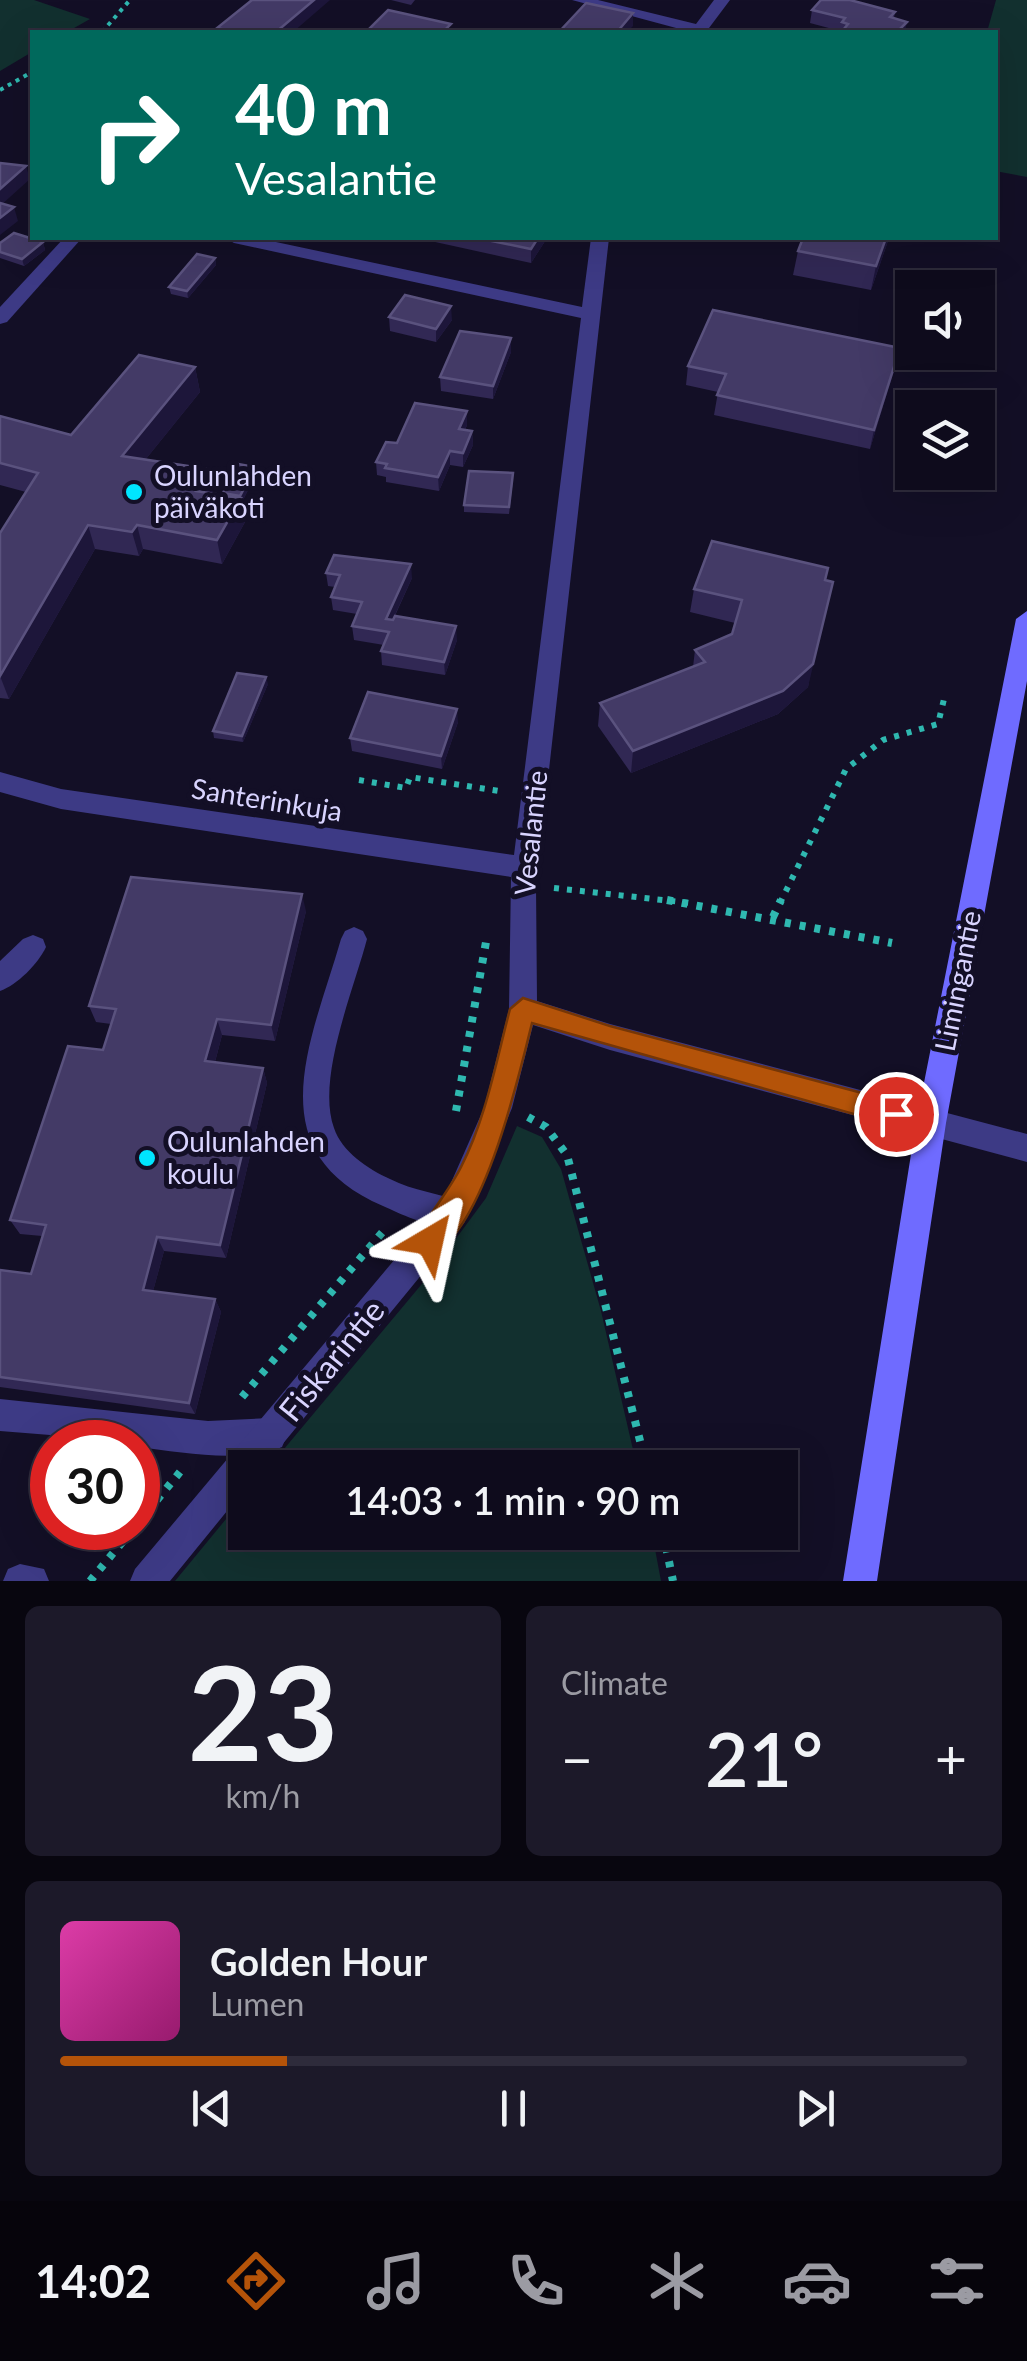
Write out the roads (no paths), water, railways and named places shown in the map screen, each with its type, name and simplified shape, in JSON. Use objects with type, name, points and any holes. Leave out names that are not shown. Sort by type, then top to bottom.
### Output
[{"type":"main road","name":"Limingantie","points":[[860,1581],[931,1124],[1027,620]]},
{"type":"street","points":[[580,0],[696,30]]},
{"type":"street","points":[[700,30],[722,0]]},
{"type":"street","points":[[0,318],[71,240]]},
{"type":"street","points":[[243,240],[588,314]]},
{"type":"street","name":"Vesalantie","points":[[523,1009],[524,876],[600,240]]},
{"type":"street","name":"Santerinkuja","points":[[0,782],[62,799],[480,864],[524,876]]},
{"type":"street","points":[[354,940],[315,1093],[320,1134],[350,1171],[405,1204],[452,1213]]},
{"type":"street","points":[[0,979],[33,947]]},
{"type":"street","points":[[523,1009],[610,1038],[1027,1148]]},
{"type":"street","name":"Fiskarintie","points":[[147,1581],[452,1213],[498,1108],[523,1009]]},
{"type":"street","points":[[0,1415],[208,1438],[270,1436]]},
{"type":"street","points":[[20,1581],[32,1581]]},
{"type":"place","name":"Oulunlahden päiväkoti","points":[[134,492]]},
{"type":"place","name":"Oulunlahden koulu","points":[[147,1158]]}]
